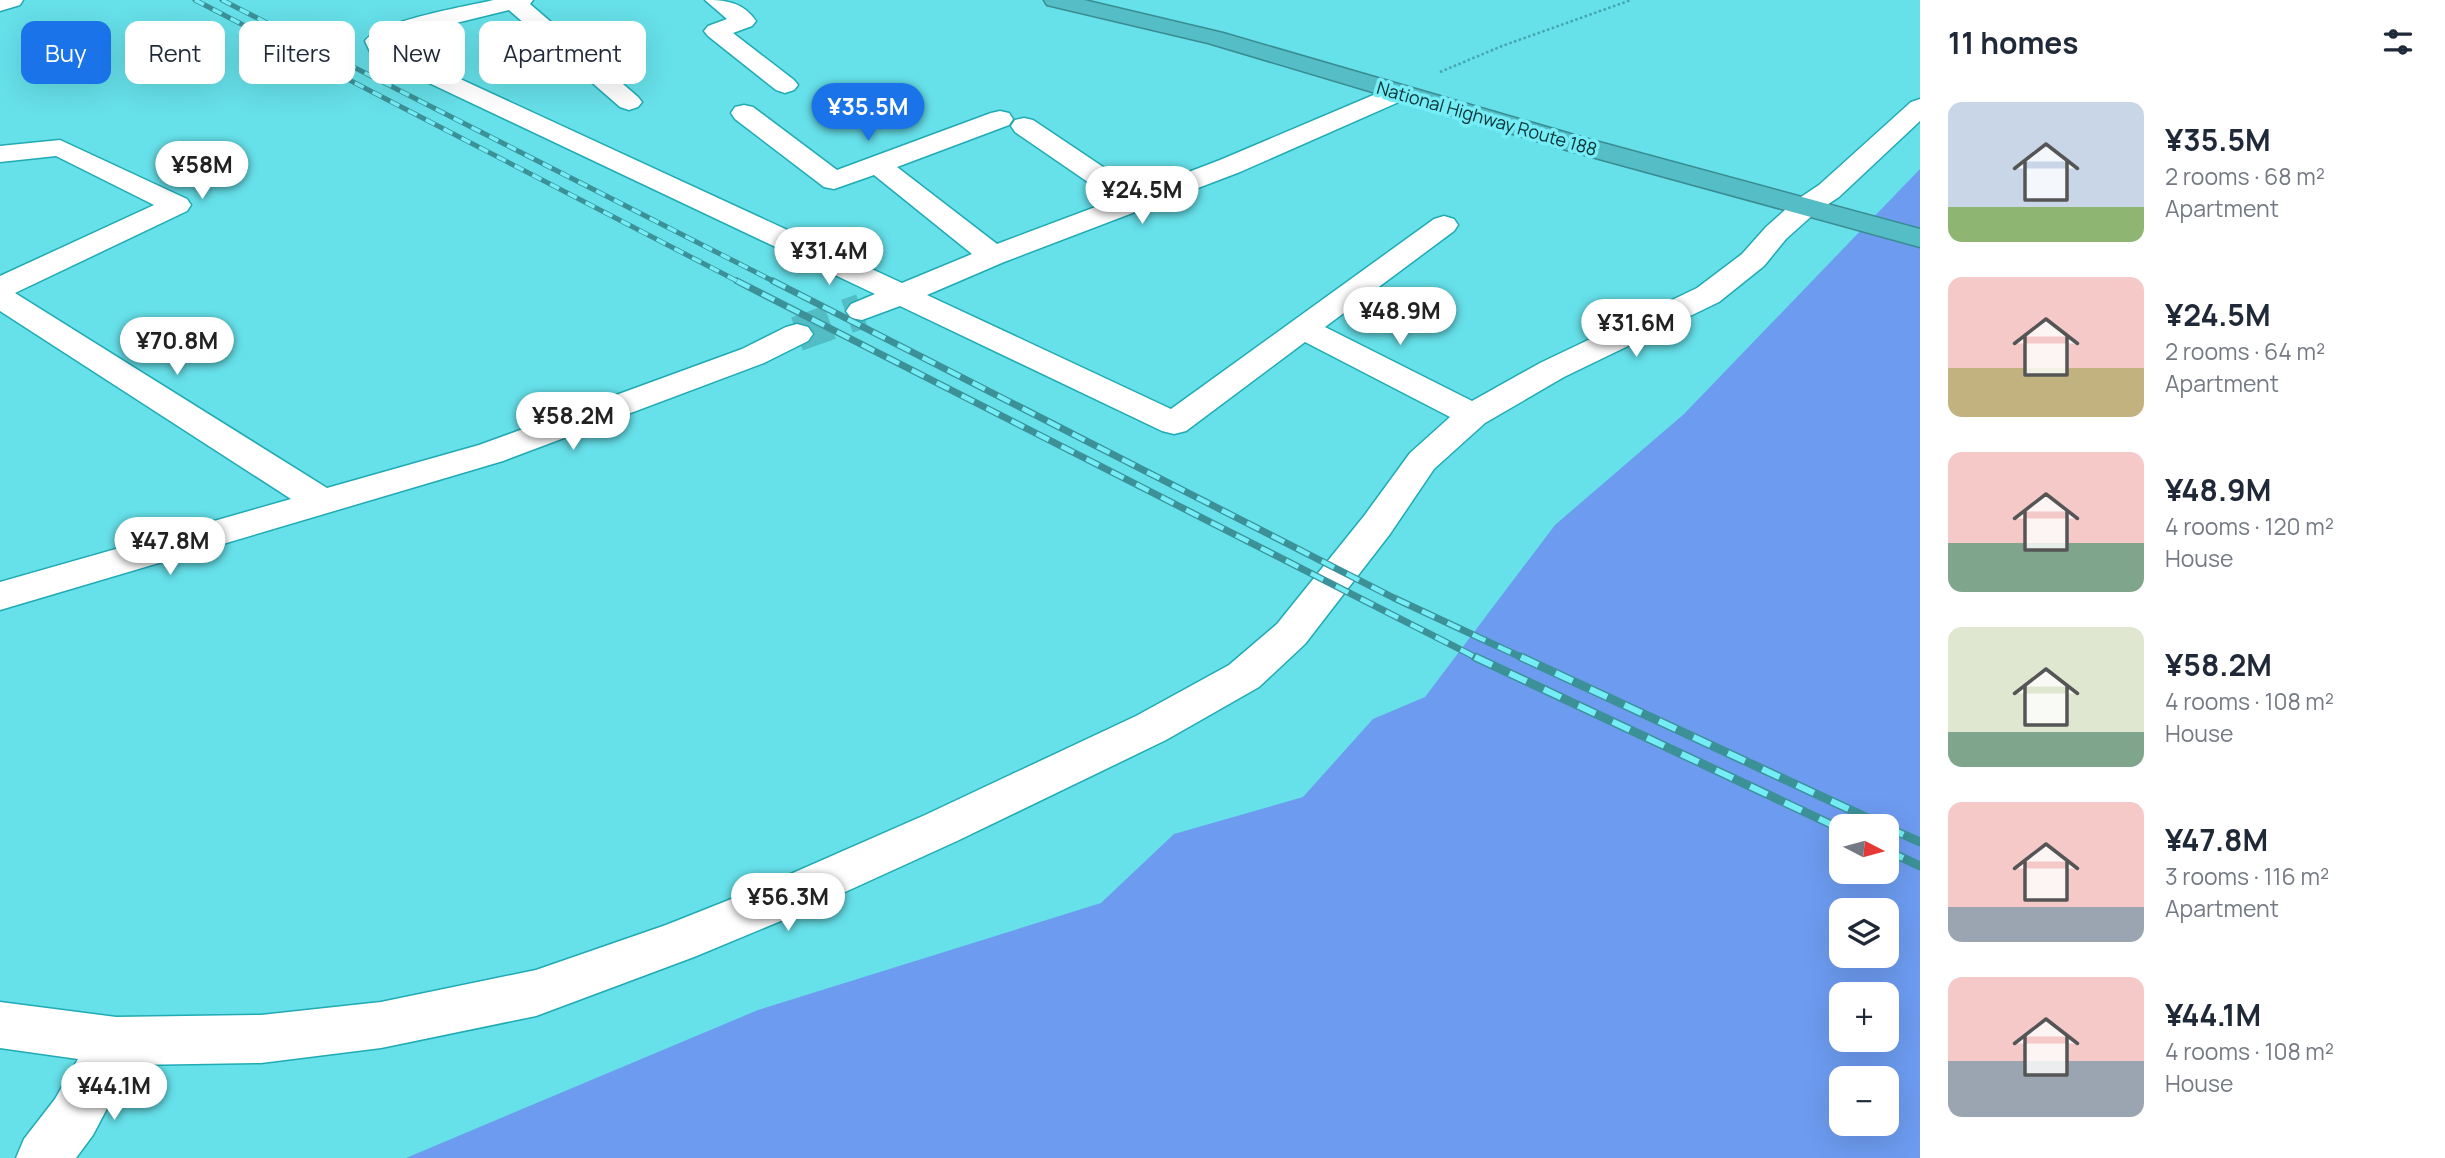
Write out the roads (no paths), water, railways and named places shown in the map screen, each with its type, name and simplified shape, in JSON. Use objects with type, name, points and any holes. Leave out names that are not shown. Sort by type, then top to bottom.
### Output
[{"type":"highway","name":"National Highway Route 188","points":[[1055,0],[1215,38],[1399,93],[1920,238]]},
{"type":"street","points":[[0,4],[12,0]]},
{"type":"street","points":[[716,0],[744,21],[716,32],[785,85]]},
{"type":"street","points":[[629,102],[518,1],[395,30],[377,41],[381,51],[902,293],[1174,423],[1444,225]]},
{"type":"street","points":[[862,311],[993,257],[1242,161],[1399,93]]},
{"type":"street","points":[[0,1025],[116,1041],[261,1039],[381,1026],[536,993],[677,942],[771,904],[941,828],[1151,728],[1244,676],[1291,634],[1377,525],[1422,461],[1474,415],[1552,370],[1708,295],[1753,260],[1776,233],[1805,207],[1829,191],[1920,107]]},
{"type":"street","points":[[744,113],[834,181],[1012,123],[1136,202]]},
{"type":"street","points":[[0,154],[60,148],[177,205],[0,288]]},
{"type":"street","points":[[878,165],[993,257]]},
{"type":"street","points":[[0,298],[324,503]]},
{"type":"street","points":[[1303,328],[1474,415]]},
{"type":"street","points":[[0,596],[491,453],[753,356],[797,334]]},
{"type":"street","points":[[43,1158],[75,1117],[116,1041]]},
{"type":"water","points":[[1920,169],[1920,1158],[406,1158],[758,1010],[1101,903],[1174,834],[1303,797],[1373,719],[1425,697],[1555,525],[1684,414]]},
{"type":"tunnel","points":[[797,334],[862,311]]},
{"type":"railway","points":[[195,0],[741,283]]},
{"type":"railway","points":[[222,0],[777,283]]},
{"type":"railway","points":[[737,281],[1476,657]]},
{"type":"railway","points":[[773,281],[1394,598],[1525,659]]},
{"type":"railway","points":[[1476,657],[1829,823]]},
{"type":"railway","points":[[1521,657],[1859,814]]},
{"type":"railway","points":[[1899,833],[1920,842]]},
{"type":"railway","points":[[1899,856],[1920,866]]}]
